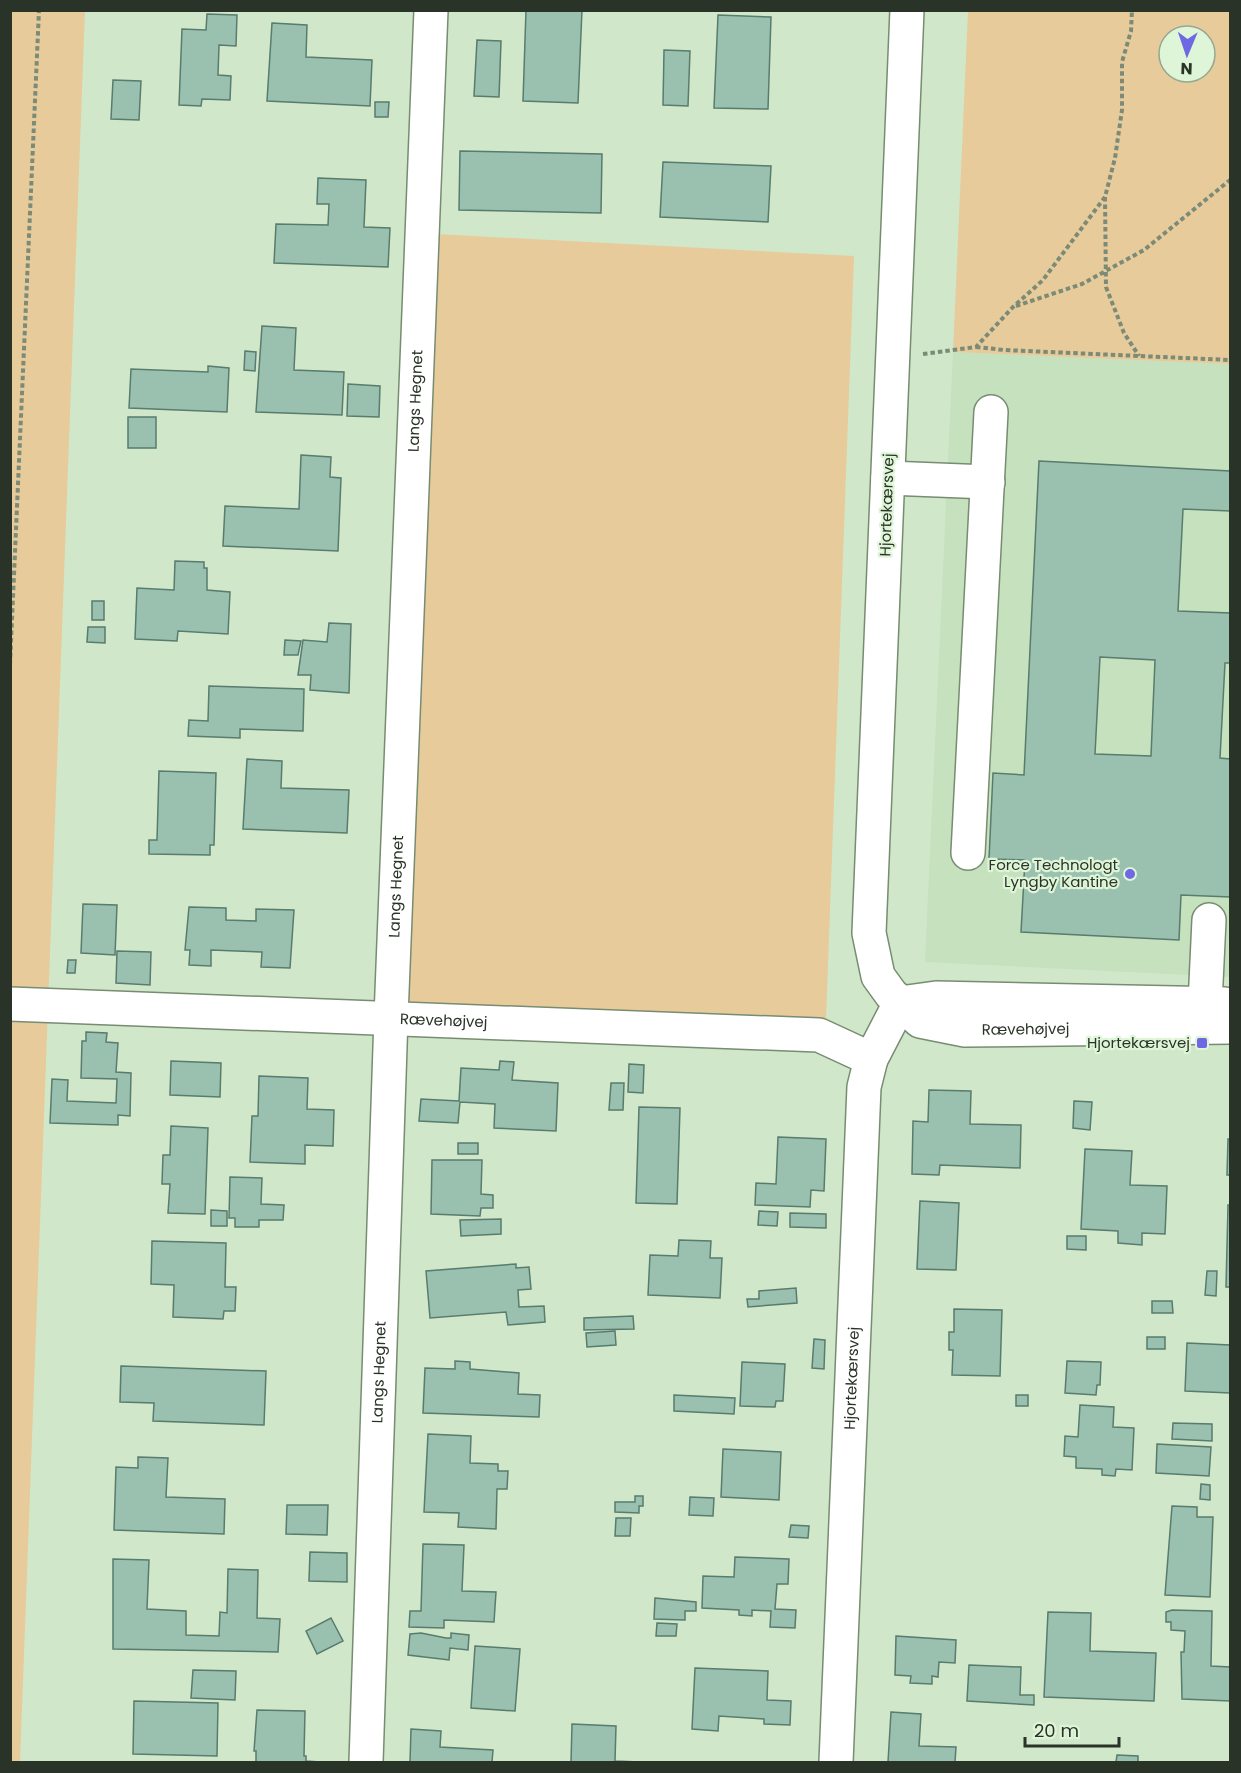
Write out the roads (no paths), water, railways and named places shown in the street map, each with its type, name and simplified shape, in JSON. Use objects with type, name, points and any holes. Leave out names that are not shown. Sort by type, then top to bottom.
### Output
[{"type":"street","name":"Langs Hegnet","points":[[366,1762],[391,1017],[430,10]]},
{"type":"street","name":"Hjortekærsvej","points":[[836,1762],[864,1087],[871,1059],[895,998],[878,976],[872,954],[870,933],[907,10]]},
{"type":"street","points":[[968,853],[991,412]]},
{"type":"street","points":[[888,478],[988,482]]},
{"type":"street","points":[[1216,934],[1218,1004]]},
{"type":"street","name":"Rævehøjvej","points":[[895,998],[1218,1004]]},
{"type":"street","name":"Rævehøjvej","points":[[895,998],[920,1022],[965,1030],[1230,1027]]},
{"type":"street","name":"Rævehøjvej","points":[[10,1004],[819,1035],[871,1059]]},
{"type":"place","name":"Force Technologt Lyngby Kantine","points":[[1130,874]]},
{"type":"place","name":"Hjortekærsvej","points":[[1202,1043]]}]
